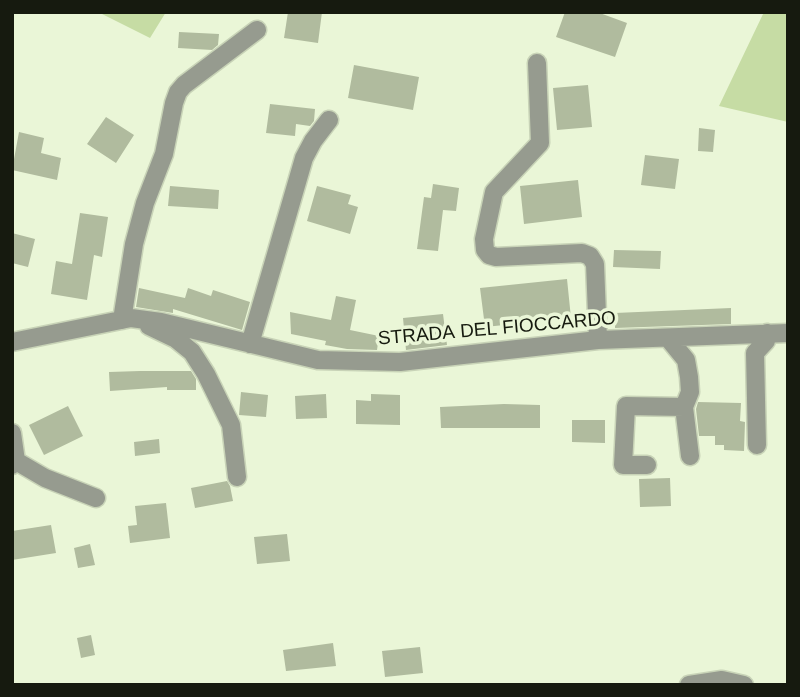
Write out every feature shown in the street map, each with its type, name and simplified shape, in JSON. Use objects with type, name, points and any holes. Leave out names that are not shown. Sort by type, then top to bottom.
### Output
[{"type":"street","points":[[237,477],[231,425],[192,352],[176,339],[126,319],[134,244],[145,203],[164,154],[178,92],[257,30]]},
{"type":"street","points":[[537,63],[540,144],[494,192],[484,239],[485,250],[496,257],[582,253],[590,256],[595,264],[598,341]]},
{"type":"street","points":[[250,344],[304,158],[329,120]]},
{"type":"street","name":"STRADA DEL FIOCCARDO","points":[[12,342],[126,319],[161,321],[318,360],[400,362],[598,341],[788,333]]},
{"type":"street","points":[[757,445],[755,353],[766,341],[767,333]]},
{"type":"street","points":[[668,338],[686,360],[690,392],[684,407],[690,456]]},
{"type":"street","points":[[647,465],[623,466],[626,406],[684,407]]},
{"type":"street","points":[[12,433],[14,463],[96,498]]},
{"type":"street","points":[[689,685],[722,680],[744,685]]},
{"type":"green space","points":[[98,12],[166,12],[150,38]]},
{"type":"green space","points":[[764,12],[788,12],[788,122],[719,106]]},
{"type":"building","points":[[288,12],[322,12],[318,43],[284,38]]},
{"type":"building","points":[[565,12],[597,12],[627,23],[615,57],[556,37]]},
{"type":"building","points":[[179,32],[219,34],[218,45],[212,50],[178,48]]},
{"type":"building","points":[[354,65],[419,77],[413,110],[348,98]]},
{"type":"building","points":[[588,85],[592,127],[557,130],[553,88]]},
{"type":"building","points":[[270,104],[315,109],[314,121],[310,126],[296,124],[295,136],[266,133]]},
{"type":"building","points":[[106,117],[134,135],[116,163],[87,144]]},
{"type":"building","points":[[699,128],[715,130],[713,152],[698,151]]},
{"type":"building","points":[[19,132],[44,138],[41,153],[61,158],[57,180],[12,170]]},
{"type":"building","points":[[645,155],[679,159],[675,189],[641,185]]},
{"type":"building","points":[[578,180],[582,217],[524,224],[520,186]]},
{"type":"building","points":[[433,184],[459,188],[456,211],[443,210],[438,251],[417,249],[424,197],[431,198]]},
{"type":"building","points":[[170,186],[219,190],[218,209],[168,206]]},
{"type":"building","points":[[317,186],[351,195],[348,204],[358,207],[350,234],[307,221]]},
{"type":"building","points":[[80,213],[108,217],[102,257],[94,255],[87,300],[51,294],[56,261],[72,264]]},
{"type":"building","points":[[12,233],[35,239],[28,267],[12,263]]},
{"type":"building","points":[[614,250],[661,251],[660,269],[613,267]]},
{"type":"building","points":[[567,279],[571,318],[485,327],[480,288]]},
{"type":"building","points":[[139,288],[185,298],[188,288],[211,296],[213,290],[250,302],[242,330],[173,309],[173,313],[136,307]]},
{"type":"building","points":[[336,296],[356,300],[350,330],[379,336],[377,350],[325,345],[326,341],[291,334],[290,312],[331,320]]},
{"type":"building","points":[[731,308],[731,324],[615,328],[615,313]]},
{"type":"building","points":[[443,314],[447,345],[406,350],[403,318]]},
{"type":"building","points":[[191,371],[196,379],[196,390],[167,390],[167,387],[110,391],[109,372]]},
{"type":"building","points":[[241,392],[268,395],[266,417],[239,415]]},
{"type":"building","points":[[326,394],[327,418],[296,419],[295,396]]},
{"type":"building","points":[[371,394],[400,395],[400,425],[356,424],[356,400],[371,401]]},
{"type":"building","points":[[698,402],[741,403],[740,421],[745,422],[744,451],[724,450],[724,445],[715,445],[715,436],[699,436],[696,409]]},
{"type":"building","points":[[540,405],[540,428],[441,428],[440,407]]},
{"type":"building","points":[[68,406],[83,436],[44,455],[29,425]]},
{"type":"building","points":[[572,420],[605,420],[605,443],[572,442]]},
{"type":"building","points":[[159,439],[160,453],[135,456],[134,442]]},
{"type":"building","points":[[670,478],[671,506],[640,507],[639,479]]},
{"type":"building","points":[[227,481],[233,501],[195,508],[191,488]]},
{"type":"building","points":[[166,503],[170,538],[130,543],[128,526],[137,525],[135,506]]},
{"type":"building","points":[[51,525],[56,553],[12,560],[12,531]]},
{"type":"building","points":[[287,534],[290,561],[257,564],[254,537]]},
{"type":"building","points":[[90,544],[95,565],[78,568],[74,548]]},
{"type":"building","points":[[91,635],[95,655],[81,658],[77,638]]},
{"type":"building","points":[[333,643],[336,666],[286,671],[283,650]]},
{"type":"building","points":[[420,647],[423,673],[385,677],[382,651]]}]
